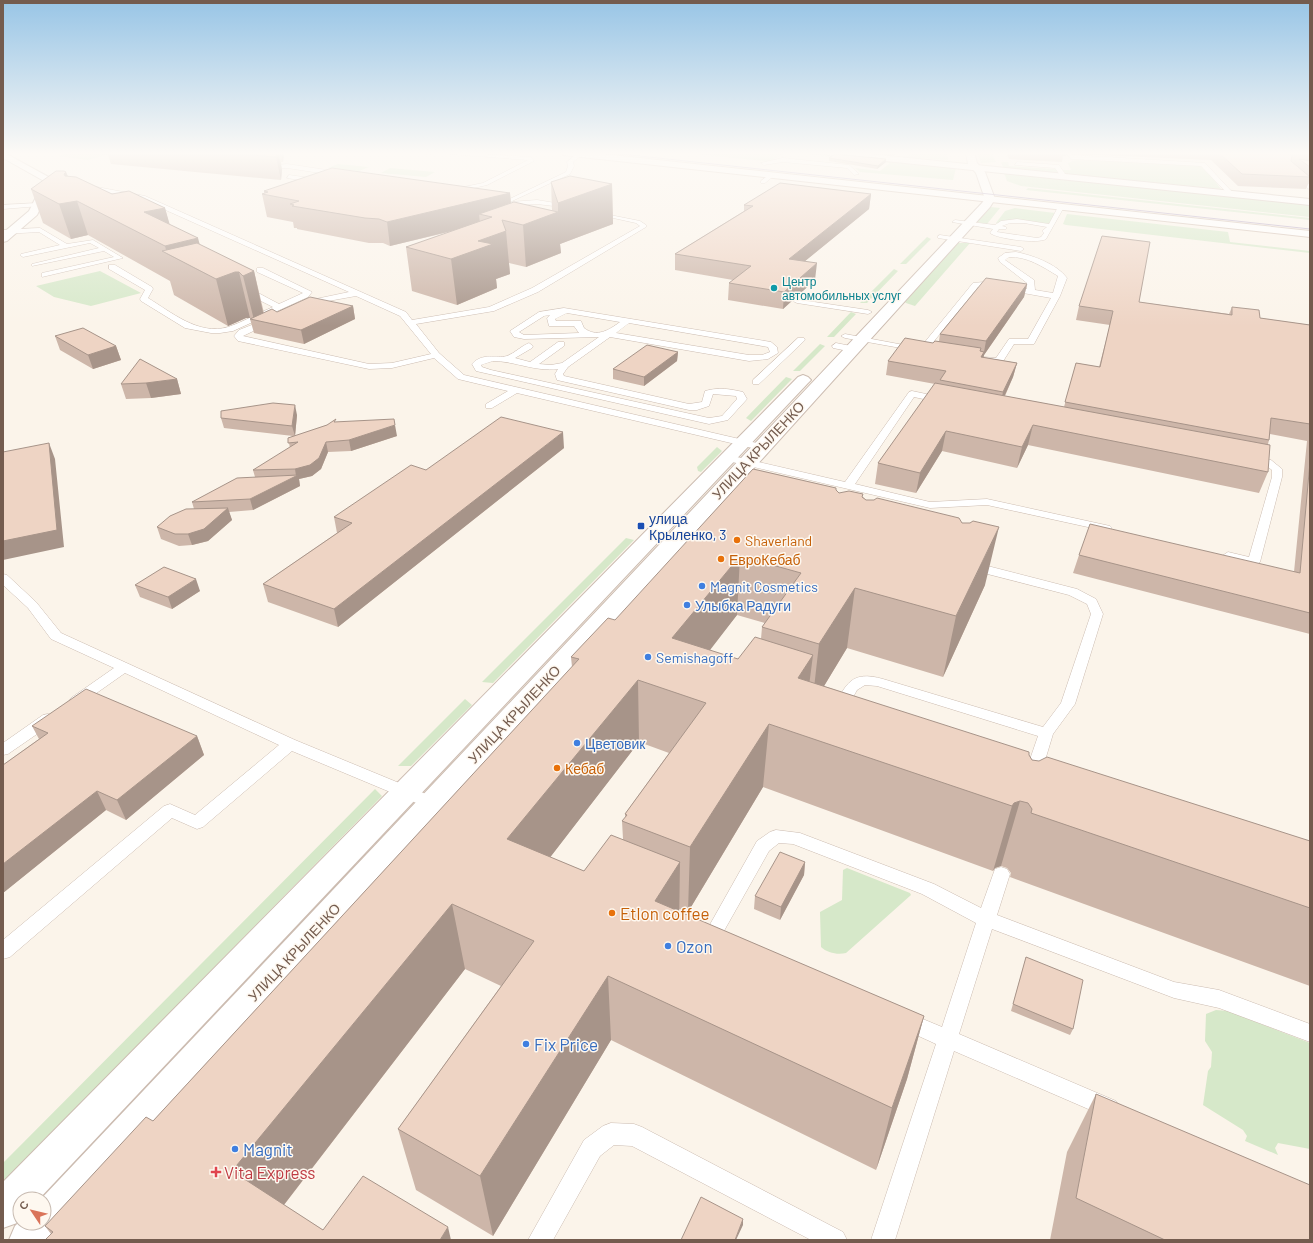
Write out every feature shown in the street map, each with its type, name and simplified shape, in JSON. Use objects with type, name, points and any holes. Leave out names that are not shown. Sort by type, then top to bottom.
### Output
[{"type":"street","points":[[5,234],[35,210]]},
{"type":"street","points":[[825,357],[967,210]]},
{"type":"street","name":"УЛИЦА КРЫЛЕНКО","points":[[28,1240],[432,803],[720,501],[747,462],[969,224],[976,210]]},
{"type":"street","points":[[1089,210],[1310,234]]},
{"type":"street","name":"УЛИЦА КРЫЛЕНКО","points":[[3,1209],[814,369]]},
{"type":"lane","points":[[160,213],[173,210],[403,314],[436,355],[461,377],[761,447]]},
{"type":"lane","points":[[549,212],[567,210]]},
{"type":"lane","points":[[1048,231],[1028,222],[1014,222],[1001,223],[993,233],[1037,240],[1043,239],[1048,231],[1059,210]]},
{"type":"lane","points":[[410,323],[491,309],[535,290],[644,226],[638,222],[590,212]]},
{"type":"lane","points":[[955,222],[996,229],[1011,229]]},
{"type":"lane","points":[[5,234],[40,230],[66,246]]},
{"type":"lane","points":[[1038,232],[1048,231]]},
{"type":"lane","points":[[940,237],[1028,250]]},
{"type":"lane","points":[[23,255],[91,241],[120,258],[45,275]]},
{"type":"lane","points":[[34,265],[105,249]]},
{"type":"lane","points":[[970,358],[997,362],[1011,342],[1031,342],[1056,296],[1063,278],[1061,275],[1032,258],[1010,256],[1001,258],[1002,261],[1032,282],[1031,292]]},
{"type":"lane","points":[[112,267],[149,289],[144,299],[188,326],[211,331],[230,329],[306,295],[308,292],[256,271],[289,263]]},
{"type":"lane","points":[[857,344],[927,350],[976,285],[984,284],[1056,296]]},
{"type":"lane","points":[[239,286],[280,307]]},
{"type":"lane","points":[[357,294],[302,305],[242,332],[238,336],[241,339],[348,362],[356,366],[371,368],[436,355]]},
{"type":"lane","points":[[798,301],[853,329],[857,344]]},
{"type":"lane","points":[[564,310],[628,320],[771,345],[774,349],[774,353],[769,357],[749,358],[610,334],[524,337],[517,335],[514,331],[542,314],[551,311],[564,310]]},
{"type":"lane","points":[[583,313],[566,312],[556,314],[552,318],[552,324],[578,323],[579,328],[582,331],[590,334]]},
{"type":"lane","points":[[565,366],[545,367],[496,358],[482,360],[476,364],[479,369],[489,372],[709,422],[725,418],[742,399],[740,394],[716,390],[708,393],[706,404],[697,407],[689,407],[560,378],[559,374],[565,366],[628,320]]},
{"type":"lane","points":[[853,329],[857,344]]},
{"type":"lane","points":[[756,382],[801,340]]},
{"type":"lane","points":[[531,365],[561,344]]},
{"type":"lane","points":[[508,359],[530,346]]},
{"type":"lane","points":[[489,406],[515,390]]},
{"type":"lane","points":[[848,486],[912,394],[951,402]]},
{"type":"lane","points":[[728,458],[930,505],[987,502],[1116,531]]},
{"type":"lane","points":[[1216,553],[1254,562],[1278,469],[1267,462],[1244,458]]},
{"type":"lane","points":[[693,494],[720,501]]},
{"type":"lane","points":[[961,563],[1073,592],[1092,602],[1097,614],[1068,704],[1046,733],[1028,787]]},
{"type":"lane","points":[[3,578],[32,605],[56,636],[290,744],[432,803]]},
{"type":"lane","points":[[3,750],[124,668]]},
{"type":"lane","points":[[836,720],[852,687],[862,680],[878,682],[1046,733]]},
{"type":"lane","points":[[3,950],[170,810],[198,823],[290,744]]},
{"type":"lane","points":[[731,943],[706,930],[763,846],[776,836],[794,838],[928,889],[986,919],[1174,990],[1219,999],[1310,1033]]},
{"type":"lane","points":[[883,1240],[1001,874]]},
{"type":"lane","points":[[887,1012],[1127,1116]]},
{"type":"lane","points":[[540,1240],[592,1148],[611,1134],[634,1135],[835,1240]]},
{"type":"green space","points":[[988,210],[998,210],[987,224],[977,222]]},
{"type":"green space","points":[[1031,210],[1055,213],[1049,224],[1023,221],[996,223],[1005,211]]},
{"type":"green space","points":[[1215,210],[1235,210],[1310,218],[1310,220]]},
{"type":"green space","points":[[1245,210],[1310,210],[1310,217]]},
{"type":"green space","points":[[1067,214],[1228,232],[1230,242],[1310,251],[1310,253],[1066,225],[1063,224]]},
{"type":"green space","points":[[927,237],[931,239],[906,264],[900,264]]},
{"type":"green space","points":[[958,243],[970,243],[915,306],[906,303],[905,302]]},
{"type":"green space","points":[[894,269],[898,271],[867,303],[860,303]]},
{"type":"green space","points":[[100,271],[141,293],[91,306],[54,297],[36,286]]},
{"type":"green space","points":[[851,312],[856,314],[834,337],[827,337]]},
{"type":"green space","points":[[820,344],[825,346],[800,371],[793,371]]},
{"type":"green space","points":[[786,377],[792,379],[751,421],[746,418]]},
{"type":"green space","points":[[717,447],[722,451],[701,472],[698,471],[697,467]]},
{"type":"green space","points":[[626,538],[634,540],[493,683],[482,682]]},
{"type":"green space","points":[[465,699],[472,705],[411,766],[398,766]]},
{"type":"green space","points":[[375,789],[382,796],[3,1183],[3,1163]]},
{"type":"green space","points":[[847,868],[910,893],[911,895],[846,953],[836,954],[826,951],[821,947],[820,912],[842,900],[843,870]]},
{"type":"green space","points":[[1216,1010],[1228,1011],[1310,1043],[1310,1149],[1278,1143],[1275,1148],[1278,1155],[1245,1141],[1247,1136],[1243,1130],[1203,1105],[1208,1071],[1211,1067],[1212,1052],[1205,1041],[1206,1014]]},
{"type":"building","points":[[95,210],[154,210],[144,212],[198,238],[165,246]]},
{"type":"building","points":[[316,210],[438,210],[387,222],[379,219]]},
{"type":"building","points":[[491,210],[549,210],[558,212],[523,225],[502,220],[506,231],[478,241],[493,244],[451,259],[406,247],[492,217],[479,214]]},
{"type":"building","points":[[746,210],[851,210],[789,259],[817,263],[784,292],[729,283],[751,266],[675,254]]},
{"type":"building","points":[[1102,236],[1150,242],[1139,302],[1232,315],[1232,307],[1259,310],[1260,318],[1310,325],[1310,424],[1271,418],[1269,440],[1065,402],[1076,363],[1100,367],[1113,311],[1079,306]]},
{"type":"building","points":[[197,243],[254,271],[243,276],[239,272],[235,272],[216,279],[162,251]]},
{"type":"building","points":[[986,278],[1027,284],[986,341],[940,334]]},
{"type":"building","points":[[310,297],[353,306],[301,330],[250,319],[272,309],[277,312]]},
{"type":"building","points":[[83,328],[116,346],[88,355],[55,336]]},
{"type":"building","points":[[905,338],[933,343],[935,341],[981,348],[980,351],[984,352],[981,357],[1017,363],[1003,392],[940,380],[946,371],[888,361]]},
{"type":"building","points":[[647,345],[678,352],[644,377],[613,369]]},
{"type":"building","points":[[140,359],[177,379],[146,383],[121,384]]},
{"type":"building","points":[[935,383],[1270,445],[1268,472],[1033,425],[1022,447],[946,431],[920,473],[878,463]]},
{"type":"building","points":[[273,403],[295,405],[292,426],[221,418],[221,411]]},
{"type":"building","points":[[501,417],[563,432],[334,609],[263,584],[352,523],[334,517],[411,465],[426,470]]},
{"type":"building","points":[[336,419],[334,422],[394,419],[395,425],[349,440],[326,442],[319,458],[310,465],[295,469],[253,470],[298,442],[288,443],[288,438],[327,425]]},
{"type":"building","points":[[49,443],[57,530],[3,541],[3,452]]},
{"type":"building","points":[[1310,462],[1310,613],[1079,555],[1090,524],[1300,573]]},
{"type":"building","points":[[753,469],[836,488],[839,493],[849,491],[863,494],[862,497],[866,500],[874,500],[877,498],[959,518],[962,523],[970,523],[973,521],[999,527],[956,616],[855,588],[819,644],[762,627],[801,573],[740,556],[672,638],[738,659],[755,637],[813,655],[798,678],[1029,752],[1032,760],[1039,761],[1047,757],[1310,841],[1310,908],[1031,813],[1032,809],[1028,803],[1020,801],[1014,803],[1012,806],[769,724],[690,847],[622,821],[627,815],[625,814],[706,703],[638,680],[507,839],[584,871],[611,835],[680,862],[655,901],[924,1016],[892,1108],[608,976],[480,1176],[398,1129],[534,941],[452,904],[232,1171],[323,1230],[363,1176],[448,1227],[440,1240],[45,1240],[53,1232],[52,1231],[52,1218],[146,1117],[153,1121],[579,659],[571,657],[608,618],[615,620]]},
{"type":"building","points":[[298,475],[250,499],[192,502],[237,478]]},
{"type":"building","points":[[228,508],[204,529],[188,534],[175,534],[157,527],[170,516],[186,509]]},
{"type":"building","points":[[164,567],[196,579],[168,597],[135,585]]},
{"type":"building","points":[[86,689],[197,736],[117,800],[97,791],[3,864],[3,765],[48,733],[32,726]]},
{"type":"building","points":[[780,852],[805,862],[781,907],[755,896]]},
{"type":"building","points":[[1026,957],[1083,980],[1073,1029],[1013,1004]]},
{"type":"building","points":[[1096,1094],[1310,1185],[1310,1240],[1165,1240],[1076,1198]]},
{"type":"building","points":[[701,1197],[743,1219],[735,1240],[681,1240]]},
{"type":"tram line","points":[[1136,210],[1310,229]]},
{"type":"place","name":"Центр автомобильных услуг","points":[[774,288]]},
{"type":"place","name":"улица Крыленко, 3","points":[[641,526]]},
{"type":"place","name":"Shaverland","points":[[737,540]]},
{"type":"place","name":"ЕвроКебаб","points":[[721,559]]},
{"type":"place","name":"Magnit Cosmetics","points":[[702,586]]},
{"type":"place","name":"Улыбка Радуги","points":[[687,605]]},
{"type":"place","name":"Semishagoff","points":[[648,657]]},
{"type":"place","name":"Цветовик","points":[[577,743]]},
{"type":"place","name":"Кебаб","points":[[557,768]]},
{"type":"place","name":"Etlon coffee","points":[[612,913]]},
{"type":"place","name":"Ozon","points":[[668,946]]},
{"type":"place","name":"Fix Price","points":[[526,1044]]},
{"type":"place","name":"Magnit","points":[[235,1149]]},
{"type":"place","name":"Vita Express","points":[[216,1172]]}]
